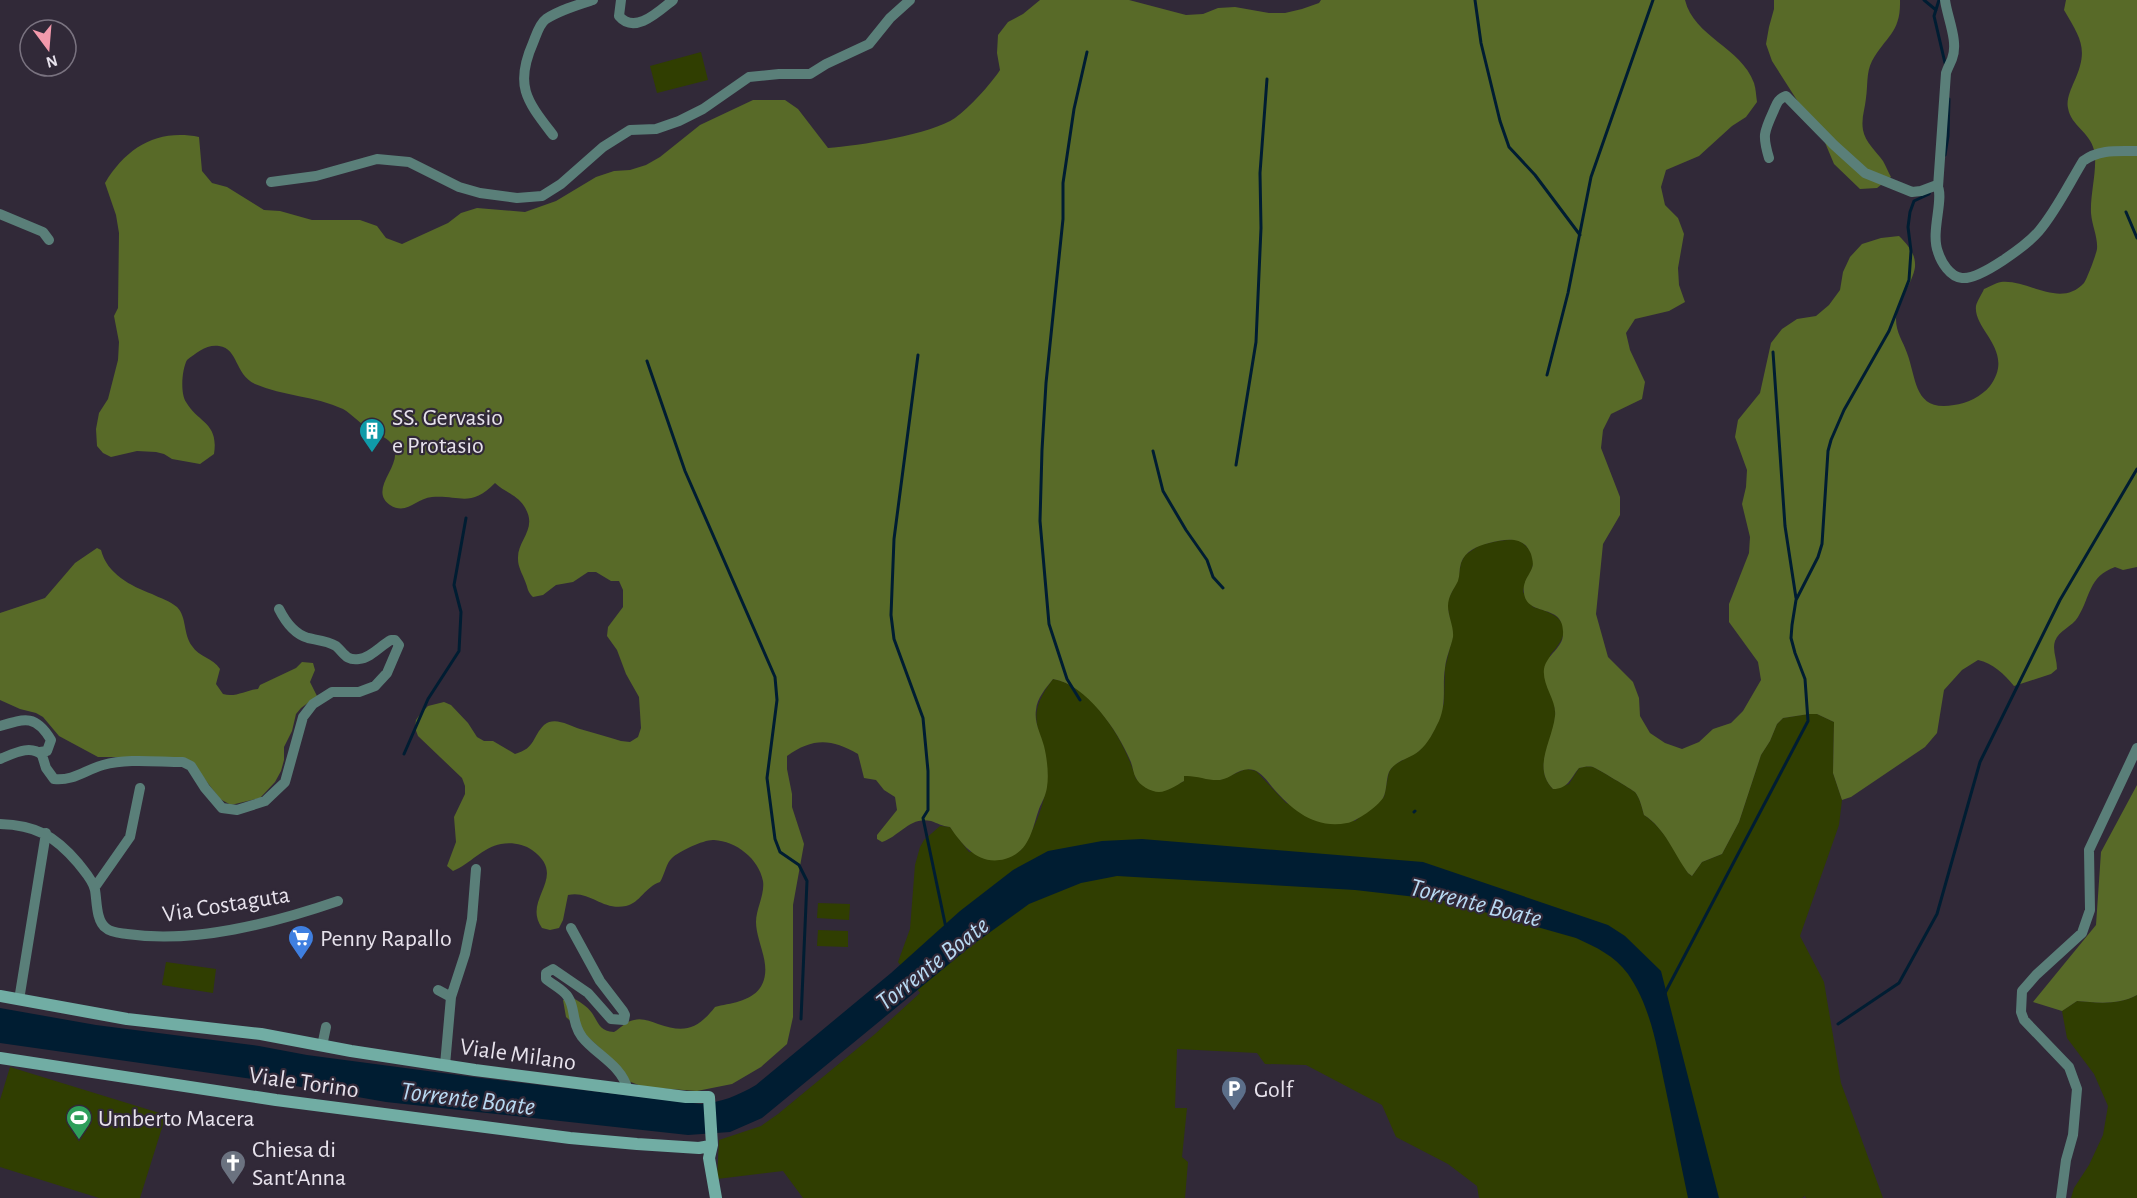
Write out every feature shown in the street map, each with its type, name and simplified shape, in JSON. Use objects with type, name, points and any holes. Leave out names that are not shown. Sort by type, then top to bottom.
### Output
[{"type":"street","points":[[553,135],[525,93],[523,74],[525,65],[543,21],[568,8],[592,0]]},
{"type":"street","points":[[621,0],[620,16],[624,22],[630,24],[643,22],[673,0]]},
{"type":"street","points":[[271,182],[316,176],[377,159],[409,162],[459,187],[480,193],[517,198],[542,196],[561,184],[603,147],[630,130],[656,129],[678,121],[703,109],[750,77],[810,74],[869,44],[890,18],[910,0]]},
{"type":"street","points":[[1945,0],[1953,34],[1953,58],[1946,73],[1939,201],[1934,237],[1938,253],[1956,277],[1966,278],[2002,261],[2020,249],[2039,231],[2083,161],[2090,156],[2099,152],[2137,151]]},
{"type":"street","points":[[1769,158],[1764,143],[1766,126],[1778,101],[1786,96],[1865,173],[1912,192],[1934,185],[1938,187]]},
{"type":"street","points":[[0,214],[43,232],[49,240]]},
{"type":"street","points":[[40,752],[46,768],[54,779],[70,779],[102,765],[122,761],[183,762],[191,765],[205,788],[222,808],[237,810],[265,801],[285,782],[303,717],[313,704],[332,692],[359,692],[375,686],[387,673],[399,645],[395,640],[391,640],[367,657],[360,659],[346,657],[335,646],[306,638],[297,632],[279,609]]},
{"type":"street","points":[[0,726],[16,721],[33,721],[40,724],[51,740],[47,751],[29,750],[0,759]]},
{"type":"street","points":[[2061,1198],[2066,1160],[2073,1135],[2077,1089],[2069,1067],[2024,1020],[2021,1012],[2022,991],[2082,933],[2090,910],[2089,850],[2137,748]]},
{"type":"street","points":[[94,887],[130,837],[140,788]]},
{"type":"street","name":"Via Costaguta","points":[[0,824],[19,824],[46,833],[68,851],[86,872],[94,887],[102,924],[108,931],[148,937],[190,935],[240,928],[309,911],[338,901]]},
{"type":"street","points":[[19,1000],[46,833]]},
{"type":"street","points":[[445,1065],[451,997],[465,954],[472,919],[476,869]]},
{"type":"street","points":[[571,928],[600,981],[623,1011],[624,1020],[611,1019],[588,993],[553,969],[546,973],[546,980],[567,994],[572,1003],[576,1028],[584,1040],[605,1056],[626,1082],[628,1090]]},
{"type":"street","points":[[438,990],[451,997]]},
{"type":"street","name":"Viale Milano","points":[[0,996],[127,1019],[261,1034],[445,1065],[628,1090],[686,1097],[709,1097],[711,1145]]},
{"type":"street","points":[[322,1046],[326,1027]]},
{"type":"street","name":"Viale Torino","points":[[0,1058],[276,1100],[559,1136],[699,1148],[711,1145]]},
{"type":"street","points":[[711,1145],[711,1179],[716,1198]]},
{"type":"green space","points":[[1040,0],[1129,0],[1186,15],[1235,7],[1269,13],[1285,13],[1319,3],[1321,0],[1685,0],[1698,24],[1739,60],[1754,83],[1757,102],[1746,117],[1732,126],[1699,156],[1666,170],[1661,187],[1665,205],[1678,218],[1684,234],[1678,268],[1679,285],[1685,302],[1669,311],[1635,319],[1626,333],[1630,350],[1645,382],[1642,399],[1611,414],[1603,430],[1601,448],[1620,497],[1620,515],[1603,544],[1596,614],[1608,657],[1633,682],[1639,698],[1640,716],[1650,733],[1665,743],[1682,749],[1699,742],[1713,729],[1731,723],[1743,711],[1761,680],[1758,662],[1729,622],[1729,604],[1749,553],[1750,537],[1742,504],[1747,470],[1735,437],[1738,420],[1760,393],[1771,343],[1782,329],[1797,319],[1816,316],[1829,305],[1840,290],[1843,272],[1850,257],[1862,244],[1881,238],[1899,236],[1913,254],[1915,267],[1899,305],[1896,324],[1919,392],[1931,404],[1941,406],[1964,403],[1987,390],[1997,373],[1998,362],[1992,342],[1977,315],[1977,302],[1984,289],[2001,282],[2011,282],[2054,293],[2075,290],[2084,283],[2097,249],[2091,213],[2094,150],[2089,138],[2073,120],[2068,105],[2069,95],[2079,71],[2082,52],[2079,37],[2064,10],[2066,0],[2137,0],[2137,567],[2123,570],[2115,567],[2106,571],[2095,582],[2078,617],[2059,634],[2055,641],[2057,669],[2051,674],[2014,686],[1998,670],[1978,660],[1962,670],[1944,690],[1937,733],[1925,747],[1851,797],[1842,800],[1833,773],[1834,722],[1817,714],[1783,718],[1777,724],[1761,755],[1739,822],[1722,854],[1702,862],[1692,876],[1658,827],[1644,815],[1633,790],[1593,767],[1579,768],[1568,783],[1558,789],[1553,789],[1547,781],[1544,772],[1545,754],[1555,710],[1545,681],[1544,669],[1562,639],[1562,624],[1552,614],[1538,609],[1527,601],[1524,586],[1533,566],[1531,554],[1524,544],[1513,540],[1501,540],[1480,546],[1468,552],[1463,559],[1458,581],[1448,602],[1453,637],[1444,675],[1444,701],[1439,721],[1422,748],[1399,762],[1389,772],[1384,795],[1380,801],[1351,822],[1335,824],[1315,821],[1288,804],[1262,775],[1249,769],[1220,780],[1184,776],[1184,781],[1159,792],[1142,786],[1134,774],[1125,748],[1099,710],[1077,690],[1053,679],[1040,697],[1036,715],[1047,761],[1046,793],[1029,839],[1020,851],[1005,859],[987,860],[980,857],[960,841],[950,827],[931,821],[917,821],[882,842],[877,839],[877,835],[897,810],[895,797],[884,790],[876,780],[864,778],[858,754],[839,745],[813,743],[787,756],[792,807],[804,844],[793,905],[793,1017],[787,1044],[761,1067],[732,1084],[697,1091],[644,1087],[628,1081],[600,1048],[566,1017],[563,1000],[571,997],[580,1002],[590,1010],[598,1024],[614,1032],[628,1022],[637,1019],[683,1029],[702,1021],[715,1007],[739,1001],[756,993],[764,980],[765,972],[756,922],[763,886],[757,865],[745,853],[730,844],[714,840],[705,841],[675,855],[668,863],[660,882],[650,887],[631,904],[610,906],[583,895],[568,895],[559,928],[550,930],[542,928],[537,917],[537,907],[547,870],[542,860],[532,850],[517,844],[501,844],[488,848],[453,871],[447,866],[456,842],[454,817],[465,794],[465,786],[462,778],[418,736],[415,728],[416,720],[428,706],[444,702],[451,705],[468,723],[477,737],[484,741],[493,741],[515,754],[527,749],[540,729],[553,721],[621,741],[630,742],[638,737],[641,728],[639,697],[626,674],[617,650],[607,636],[608,627],[623,607],[623,590],[619,581],[611,581],[596,572],[588,572],[573,582],[556,585],[543,595],[533,597],[518,562],[529,521],[524,506],[517,499],[495,483],[487,491],[472,498],[432,497],[401,509],[390,505],[382,491],[395,459],[395,451],[389,441],[343,409],[255,384],[243,374],[230,352],[219,346],[206,348],[187,360],[182,381],[186,402],[211,429],[215,443],[214,454],[200,464],[172,459],[156,452],[137,451],[111,457],[103,453],[97,446],[96,429],[99,413],[108,399],[118,360],[119,342],[114,316],[118,308],[119,233],[116,215],[105,183],[123,160],[144,144],[170,136],[199,137],[202,171],[212,183],[227,187],[264,210],[280,211],[312,220],[360,220],[377,226],[386,238],[402,244],[448,223],[461,213],[477,208],[525,212],[556,201],[596,177],[646,165],[660,157],[700,125],[753,100],[785,100],[798,109],[828,148],[894,138],[944,124],[967,108],[1000,70],[997,53],[998,35],[1008,22],[1023,14]]},
{"type":"green space","points":[[1774,0],[1900,0],[1898,20],[1892,34],[1872,61],[1868,75],[1863,130],[1891,177],[1877,188],[1860,189],[1834,164],[1821,133],[1809,119],[1772,61],[1766,44]]},
{"type":"green space","points":[[701,52],[708,80],[657,93],[650,66]]},
{"type":"green space","points":[[1516,539],[1527,547],[1533,559],[1523,592],[1533,607],[1544,610],[1559,619],[1564,630],[1558,646],[1550,655],[1555,722],[1544,761],[1547,780],[1553,789],[1569,784],[1579,768],[1593,767],[1633,790],[1644,815],[1664,834],[1692,876],[1702,862],[1722,854],[1739,822],[1761,755],[1777,724],[1783,718],[1809,714],[1817,714],[1834,722],[1833,773],[1842,800],[1839,825],[1800,936],[1824,982],[1841,1083],[1883,1198],[1806,1198],[1805,1196],[1802,1198],[1479,1198],[1477,1186],[1448,1164],[1396,1137],[1382,1105],[1306,1065],[1265,1064],[1257,1053],[1177,1049],[1175,1108],[1187,1108],[1182,1157],[1188,1162],[1185,1198],[803,1198],[783,1171],[717,1179],[719,1140],[761,1126],[778,1114],[875,1034],[920,993],[898,962],[910,929],[915,865],[924,840],[940,826],[950,827],[969,852],[1020,851],[1036,823],[1046,790],[1047,769],[1036,714],[1038,704],[1053,679],[1081,692],[1094,704],[1116,733],[1136,779],[1167,790],[1184,781],[1184,776],[1193,775],[1220,780],[1246,769],[1256,771],[1286,803],[1355,821],[1384,797],[1389,772],[1394,765],[1419,751],[1431,736],[1439,720],[1444,703],[1445,668],[1453,635],[1448,600],[1458,579],[1465,555],[1480,545]]},
{"type":"green space","points":[[97,548],[101,550],[109,566],[121,578],[177,607],[192,646],[220,669],[216,684],[223,694],[236,694],[258,689],[260,685],[296,668],[302,662],[313,663],[315,670],[310,682],[317,696],[296,714],[292,731],[284,747],[281,771],[275,782],[260,798],[231,805],[220,799],[194,765],[124,757],[98,757],[59,736],[43,717],[0,700],[0,613],[45,598],[75,563]]},
{"type":"green space","points":[[2137,785],[2137,995],[2116,1002],[2077,1001],[2062,1011],[2033,1002],[2096,925],[2101,852]]},
{"type":"green space","points":[[818,903],[850,904],[849,920],[817,918]]},
{"type":"green space","points":[[818,930],[848,931],[848,947],[817,946]]},
{"type":"green space","points":[[166,962],[216,969],[213,993],[162,985]]},
{"type":"green space","points":[[2137,995],[2137,1198],[2071,1198],[2074,1188],[2089,1165],[2103,1135],[2108,1106],[2094,1074],[2067,1038],[2062,1011],[2077,1001],[2116,1002]]},
{"type":"green space","name":"Umberto Macera","points":[[10,1067],[166,1115],[140,1198],[99,1198],[0,1167],[0,1100]]},
{"type":"water","name":"Torrente Boate","points":[[1142,839],[1423,862],[1608,925],[1625,936],[1661,971],[1719,1198],[1688,1198],[1648,1014],[1636,987],[1617,962],[1576,938],[1442,900],[1355,890],[1117,876],[1081,883],[1029,904],[971,946],[762,1118],[730,1132],[688,1135],[386,1102],[267,1081],[0,1043],[0,1008],[96,1025],[473,1077],[701,1104],[716,1102],[756,1085],[891,973],[960,911],[1013,870],[1048,851],[1102,841]]},
{"type":"waterway","points":[[1475,0],[1481,43],[1500,121],[1509,147],[1535,175],[1580,235]]},
{"type":"waterway","points":[[1547,375],[1568,293],[1591,177],[1653,0]]},
{"type":"waterway","points":[[1924,0],[1936,10]]},
{"type":"waterway","points":[[1939,0],[1934,16],[1945,63]]},
{"type":"waterway","points":[[1080,700],[1067,679],[1049,624],[1040,521],[1046,383],[1063,219],[1063,183],[1074,109],[1087,52]]},
{"type":"waterway","points":[[1236,465],[1256,342],[1261,228],[1260,173],[1267,79]]},
{"type":"waterway","points":[[1945,155],[1949,99]]},
{"type":"waterway","points":[[1665,993],[1808,721],[1805,679],[1791,638],[1796,600],[1818,557],[1822,544],[1828,451],[1844,410],[1889,331],[1909,280],[1910,212],[1914,201],[1929,194],[1930,191]]},
{"type":"waterway","points":[[2126,212],[2137,238]]},
{"type":"waterway","points":[[1773,352],[1785,526],[1796,598]]},
{"type":"waterway","name":"Torrente Boate","points":[[918,355],[894,539],[891,615],[894,639],[923,718],[928,771],[928,810],[923,818],[946,928]]},
{"type":"waterway","points":[[647,361],[685,471],[775,677],[777,700],[767,778],[775,839],[780,852],[799,865],[807,881],[801,1019]]},
{"type":"waterway","points":[[1153,451],[1163,491],[1207,560],[1213,577],[1223,588]]},
{"type":"waterway","points":[[1838,1024],[1899,983],[1937,914],[1980,762],[2060,600],[2137,469]]},
{"type":"waterway","points":[[404,754],[428,699],[459,651],[461,612],[454,585],[466,518]]},
{"type":"place","name":"SS. Gervasio e Protasio","points":[[372,454]]},
{"type":"place","name":"Penny Rapallo","points":[[301,961]]},
{"type":"place","name":"Golf","points":[[1234,1112]]},
{"type":"place","name":"Umberto Macera","points":[[79,1141]]},
{"type":"place","name":"Chiesa di Sant'Anna","points":[[233,1186]]}]
